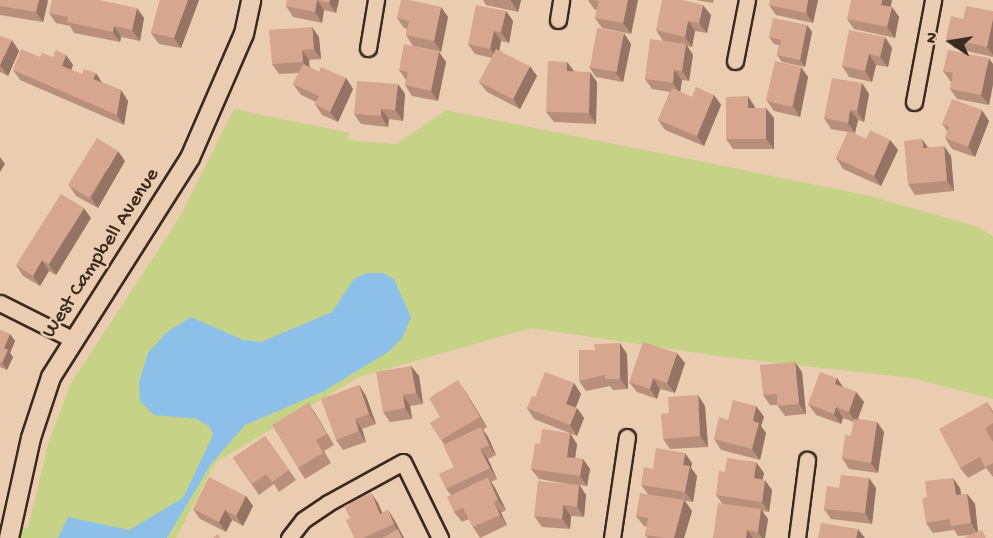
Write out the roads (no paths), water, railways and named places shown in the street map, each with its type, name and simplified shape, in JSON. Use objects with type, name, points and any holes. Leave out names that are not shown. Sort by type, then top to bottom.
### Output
[{"type":"street","name":"West Campbell Avenue","points":[[9,538],[40,406],[72,339],[141,239],[190,158],[244,34],[251,0]]},
{"type":"street","points":[[368,48],[376,0]]},
{"type":"street","points":[[558,20],[561,0]]},
{"type":"street","points":[[735,61],[747,0]]},
{"type":"street","points":[[914,102],[933,0]]},
{"type":"street","points":[[0,303],[72,339]]},
{"type":"street","points":[[612,538],[627,437]]},
{"type":"street","points":[[797,538],[807,460]]},
{"type":"street","points":[[289,538],[303,520],[328,503],[403,462],[440,538]]},
{"type":"water","points":[[366,273],[383,273],[394,279],[411,317],[402,338],[388,352],[324,391],[245,425],[211,464],[167,538],[58,538],[68,517],[129,530],[183,498],[213,435],[210,427],[197,419],[154,415],[140,401],[139,382],[148,353],[166,333],[191,317],[243,340],[261,342],[332,312],[354,279]]}]
